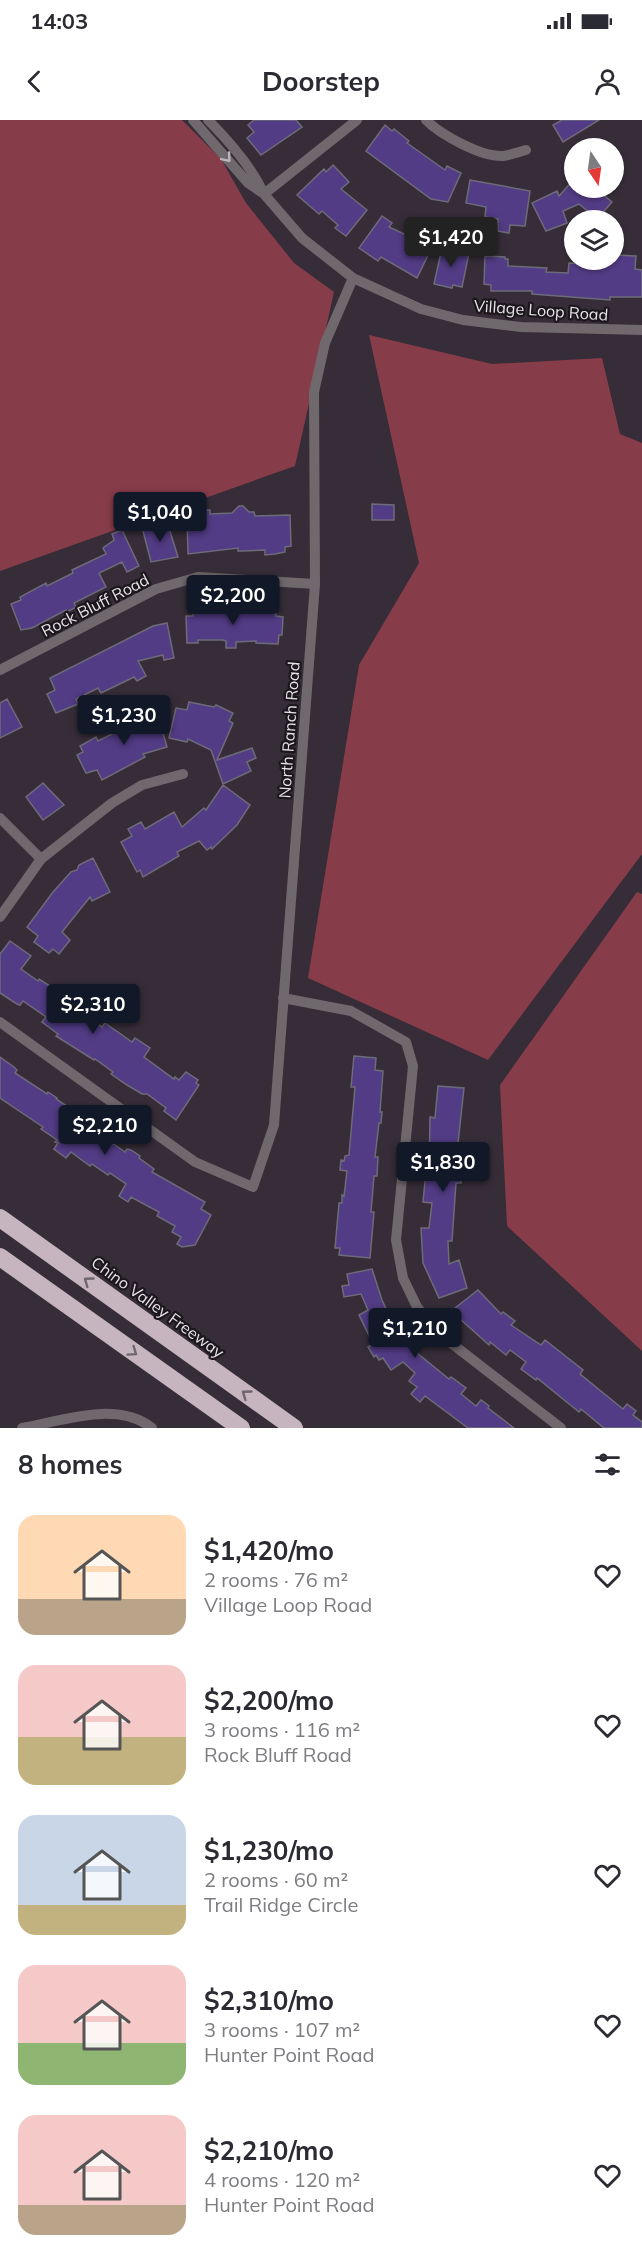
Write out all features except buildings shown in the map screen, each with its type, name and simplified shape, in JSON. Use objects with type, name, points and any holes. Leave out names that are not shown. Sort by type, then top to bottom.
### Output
[{"type":"highway","name":"Chino Valley Freeway","points":[[0,1218],[294,1428]]},
{"type":"highway","points":[[0,1257],[241,1428]]},
{"type":"street","name":"Village Loop Road","points":[[193,120],[248,183],[264,194]]},
{"type":"street","name":"Village Loop Road","points":[[208,120],[226,138],[256,178],[264,194],[302,238],[353,278],[422,309],[463,321],[521,327],[642,330]]},
{"type":"street","points":[[264,194],[357,120]]},
{"type":"street","points":[[426,120],[436,130],[488,154],[504,156],[526,150]]},
{"type":"street","name":"North Ranch Road","points":[[0,1022],[195,1162],[253,1187],[274,1125],[315,584],[314,392],[325,343],[353,278]]},
{"type":"street","name":"Rock Bluff Road","points":[[0,670],[156,589],[198,578],[315,584]]},
{"type":"street","points":[[0,917],[41,859],[112,803],[142,785],[183,774]]},
{"type":"street","points":[[0,818],[41,859]]},
{"type":"street","points":[[283,999],[351,1011],[406,1042],[413,1066],[396,1240],[404,1278],[417,1306],[438,1333],[561,1428]]},
{"type":"street","points":[[22,1428],[109,1413],[128,1416],[152,1428]]},
{"type":"shaded area","points":[[0,120],[182,120],[221,159],[246,203],[294,263],[334,292],[295,466],[0,571]]},
{"type":"shaded area","points":[[369,335],[492,364],[602,358],[620,434],[642,443],[642,854],[488,1060],[308,978],[359,665],[419,563]]},
{"type":"shaded area","points":[[637,892],[642,894],[642,1351],[507,1226],[500,1085]]}]
